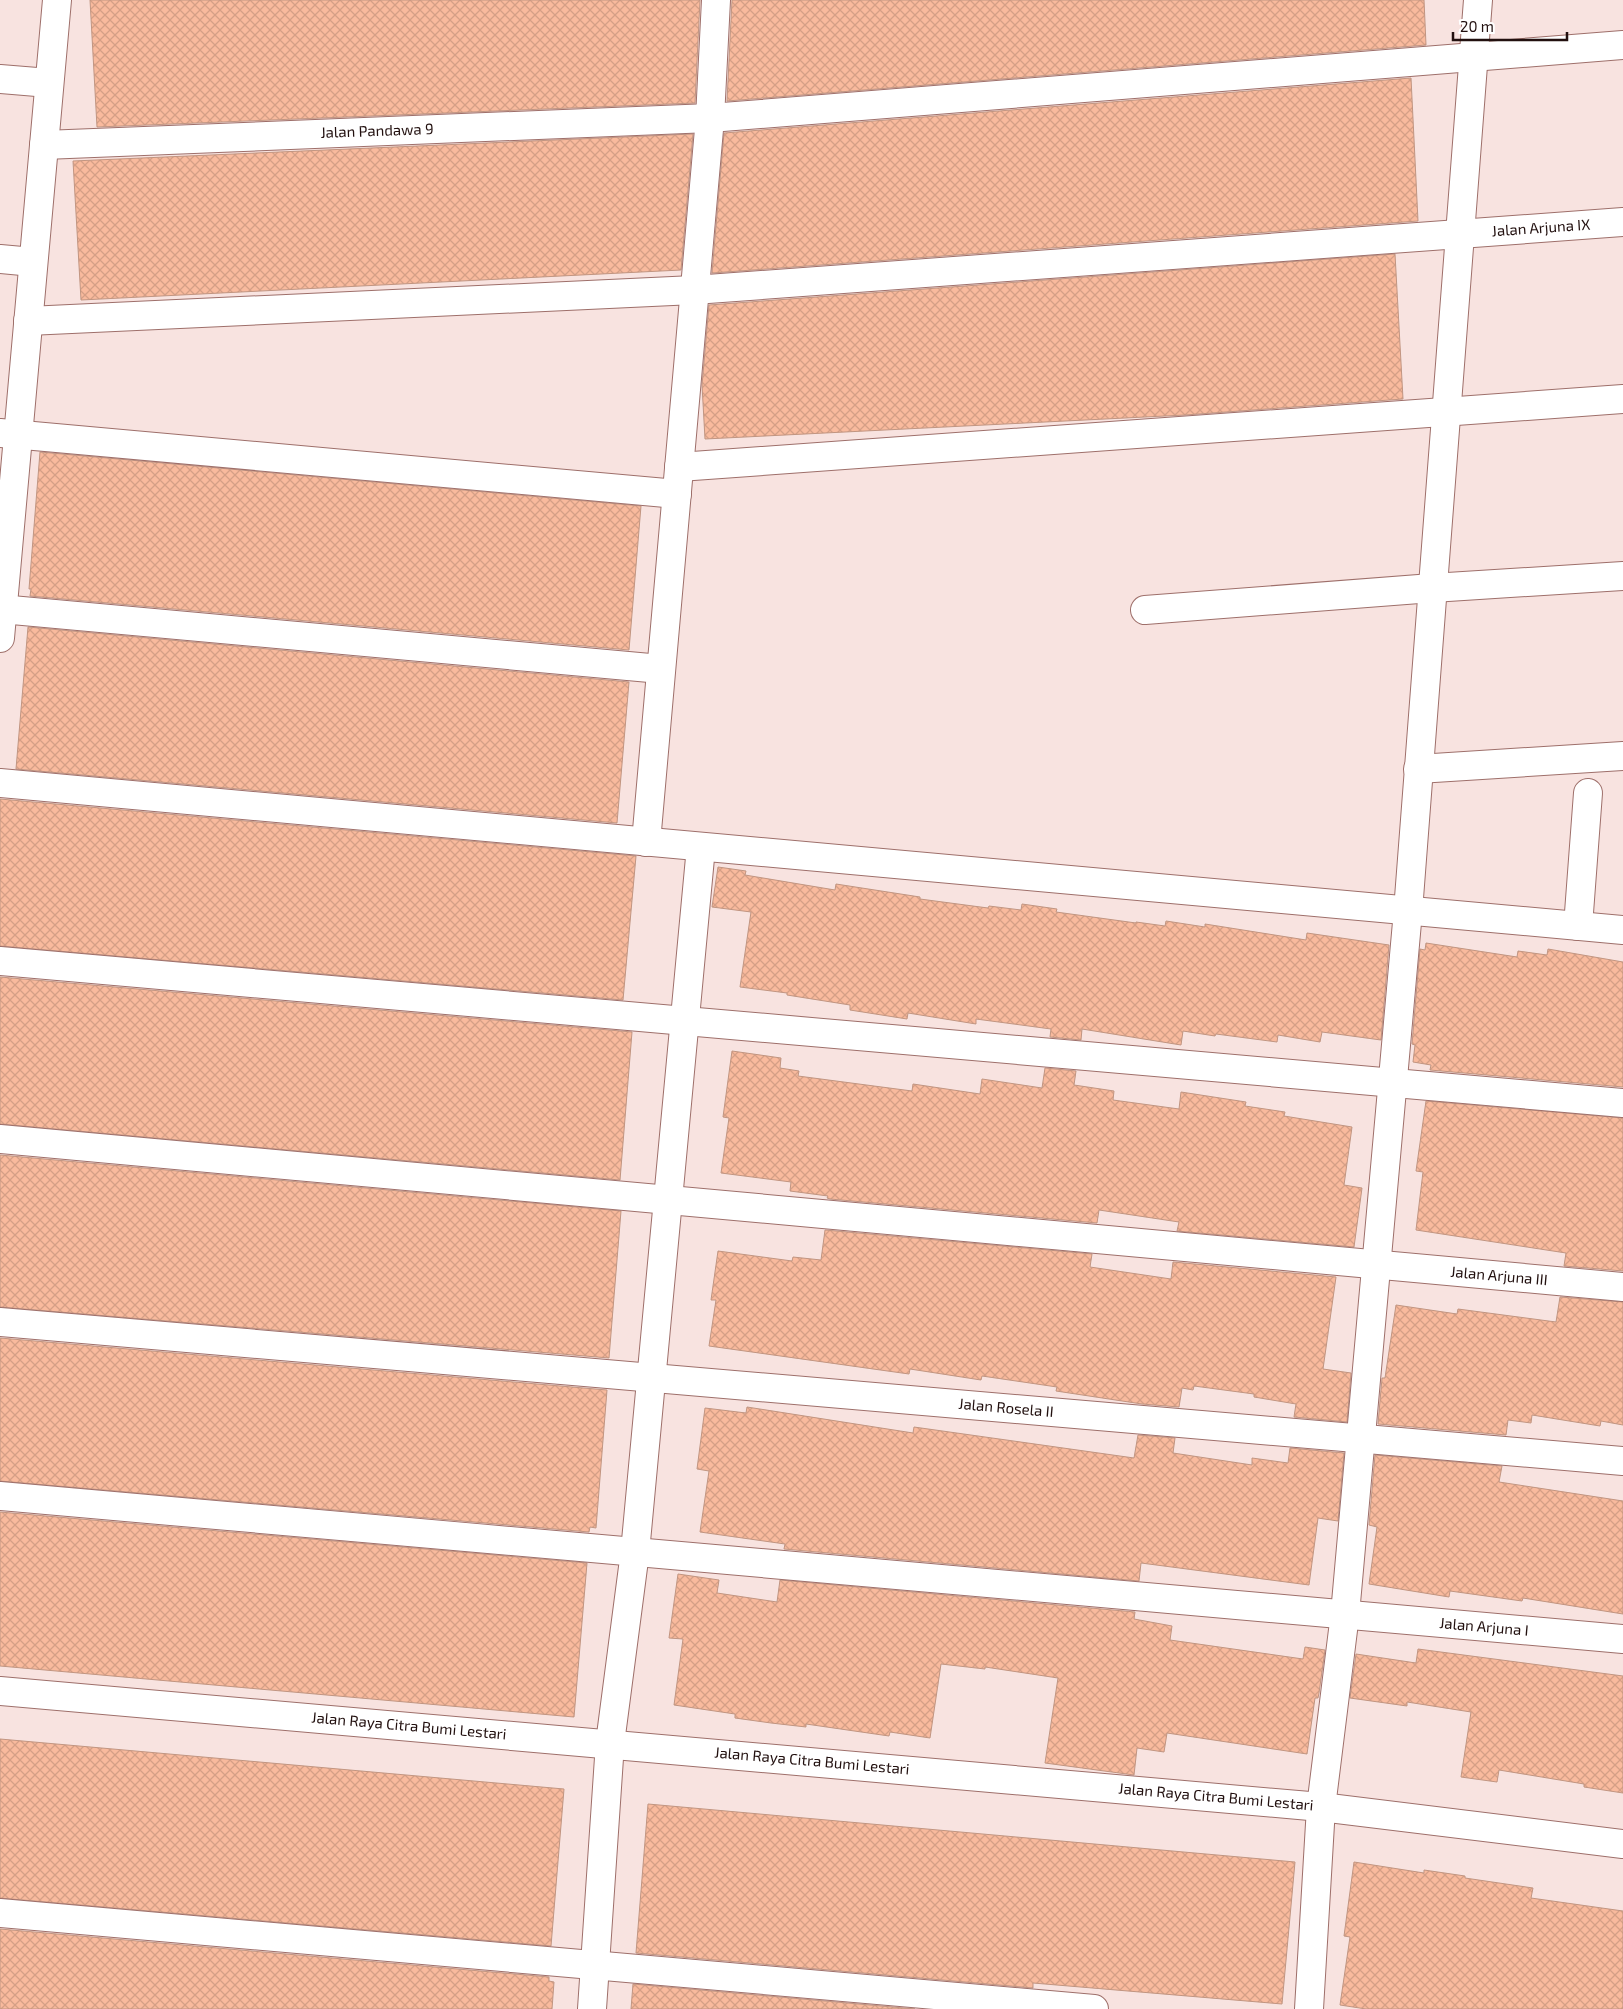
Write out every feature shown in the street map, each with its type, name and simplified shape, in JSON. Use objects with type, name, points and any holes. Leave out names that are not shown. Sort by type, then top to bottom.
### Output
[{"type":"street","points":[[0,638],[9,434],[28,321],[57,0]]},
{"type":"street","points":[[646,842],[710,118],[716,0]]},
{"type":"street","points":[[1309,2009],[1321,1806],[1345,1614],[1408,911],[1478,0]]},
{"type":"street","name":"Jalan Pandawa 9","points":[[44,145],[710,118],[1623,45]]},
{"type":"street","points":[[0,79],[49,83]]},
{"type":"street","name":"Jalan Arjuna IX","points":[[28,321],[694,290],[1623,222]]},
{"type":"street","points":[[0,259],[33,262]]},
{"type":"street","points":[[679,467],[1623,399]]},
{"type":"street","points":[[9,434],[676,494]]},
{"type":"street","points":[[1145,610],[1432,588],[1623,576]]},
{"type":"street","points":[[1,609],[661,669]]},
{"type":"street","points":[[1418,769],[1623,756]]},
{"type":"street","points":[[0,783],[1623,930]]},
{"type":"street","points":[[1578,926],[1588,793]]},
{"type":"street","points":[[592,2009],[610,1743],[635,1552],[701,847]]},
{"type":"street","points":[[0,961],[1623,1103]]},
{"type":"street","name":"Jalan Arjuna III","points":[[0,1139],[1623,1287]]},
{"type":"street","name":"Jalan Rosela II","points":[[0,1322],[1623,1461]]},
{"type":"street","name":"Jalan Arjuna I","points":[[0,1496],[1623,1639]]},
{"type":"street","name":"Jalan Raya Citra Bumi Lestari","points":[[0,1690],[1321,1806],[1623,1844]]},
{"type":"street","points":[[0,1913],[1094,2009]]},
{"type":"building","points":[[90,0],[700,0],[695,103],[97,127]]},
{"type":"building","points":[[732,0],[1424,0],[1426,45],[727,101]]},
{"type":"building","points":[[1411,78],[1418,221],[712,273],[724,133]]},
{"type":"building","points":[[693,134],[681,270],[81,300],[73,161]]},
{"type":"building","points":[[1395,254],[1403,399],[1185,415],[705,439],[702,385],[709,305]]},
{"type":"building","points":[[40,452],[641,506],[629,650],[30,596]]},
{"type":"building","points":[[28,627],[629,682],[617,823],[16,769]]},
{"type":"building","points":[[0,799],[636,856],[623,1000],[0,946]]},
{"type":"building","points":[[718,867],[746,871],[745,875],[835,890],[836,884],[920,897],[920,899],[988,908],[989,906],[1021,910],[1022,904],[1057,909],[1056,912],[1136,923],[1165,926],[1166,921],[1205,927],[1205,924],[1306,940],[1307,933],[1389,945],[1381,1040],[1322,1032],[1320,1042],[1278,1035],[1277,1042],[1183,1031],[1181,1045],[1082,1029],[1081,1040],[1050,1037],[1051,1029],[976,1019],[976,1024],[908,1013],[907,1019],[850,1010],[850,1005],[787,995],[787,993],[740,987],[751,912],[712,907]]},
{"type":"building","points":[[1426,943],[1517,957],[1518,951],[1547,955],[1548,949],[1623,962],[1623,1087],[1430,1070],[1431,1065],[1413,1062],[1415,1045],[1412,1044],[1420,949],[1425,950]]},
{"type":"building","points":[[0,977],[632,1032],[620,1180],[0,1124]]},
{"type":"building","points":[[732,1051],[781,1058],[780,1068],[799,1071],[798,1076],[912,1091],[913,1084],[980,1094],[982,1079],[1042,1088],[1045,1068],[1076,1071],[1074,1085],[1114,1091],[1113,1100],[1179,1109],[1181,1092],[1246,1102],[1245,1106],[1285,1112],[1284,1116],[1352,1127],[1344,1185],[1362,1188],[1354,1247],[1177,1231],[1179,1222],[1099,1210],[1097,1223],[830,1199],[827,1198],[828,1196],[790,1191],[791,1182],[721,1173],[729,1118],[723,1117]]},
{"type":"building","points":[[1426,1101],[1623,1118],[1623,1271],[1564,1266],[1566,1253],[1416,1230],[1423,1172],[1416,1171]]},
{"type":"building","points":[[0,1155],[621,1211],[609,1358],[0,1307]]},
{"type":"building","points":[[825,1230],[1092,1254],[1090,1267],[1171,1279],[1173,1262],[1336,1277],[1323,1369],[1351,1373],[1347,1422],[1294,1417],[1296,1404],[1254,1397],[1254,1394],[1194,1386],[1193,1390],[1182,1388],[1179,1407],[1142,1404],[1056,1391],[1057,1387],[982,1376],[981,1380],[910,1369],[909,1374],[709,1346],[716,1300],[711,1300],[718,1251],[792,1261],[793,1257],[821,1260]]},
{"type":"building","points":[[1560,1297],[1623,1302],[1623,1425],[1601,1421],[1600,1426],[1532,1415],[1531,1423],[1508,1420],[1506,1435],[1378,1424],[1382,1378],[1385,1378],[1396,1305],[1457,1314],[1458,1309],[1556,1322]]},
{"type":"building","points":[[0,1338],[607,1390],[596,1528],[590,1527],[589,1532],[0,1481]]},
{"type":"building","points":[[747,1407],[913,1433],[914,1427],[1134,1458],[1138,1435],[1175,1438],[1173,1453],[1252,1465],[1252,1458],[1288,1463],[1290,1448],[1344,1453],[1338,1521],[1318,1518],[1309,1585],[1141,1563],[1139,1581],[784,1549],[785,1544],[700,1532],[709,1471],[697,1469],[705,1408],[746,1413]]},
{"type":"building","points":[[1375,1455],[1502,1466],[1499,1482],[1623,1501],[1623,1614],[1523,1598],[1522,1601],[1450,1591],[1449,1597],[1369,1584],[1377,1527],[1369,1525]]},
{"type":"building","points":[[0,1512],[587,1563],[574,1717],[0,1666]]},
{"type":"building","points":[[678,1574],[719,1580],[717,1593],[777,1602],[780,1580],[1135,1612],[1134,1619],[1172,1626],[1170,1640],[1303,1659],[1305,1647],[1325,1650],[1318,1698],[1315,1698],[1307,1754],[1167,1733],[1164,1752],[1137,1748],[1134,1775],[1045,1763],[1058,1678],[985,1667],[985,1669],[941,1664],[930,1738],[890,1732],[889,1736],[806,1724],[806,1727],[771,1723],[735,1718],[735,1714],[674,1705],[683,1639],[669,1638]]},
{"type":"building","points":[[1418,1649],[1623,1676],[1623,1793],[1584,1787],[1584,1784],[1499,1770],[1497,1782],[1461,1777],[1471,1712],[1407,1702],[1407,1706],[1350,1698],[1356,1654],[1416,1663]]},
{"type":"building","points":[[0,1739],[564,1789],[551,1946],[0,1898]]},
{"type":"building","points":[[648,1804],[1295,1862],[1282,2004],[1033,1983],[1033,1988],[636,1953]]},
{"type":"building","points":[[1354,1862],[1424,1873],[1424,1870],[1533,1888],[1531,1898],[1623,1911],[1623,2009],[1366,2009],[1340,2005],[1350,1937],[1344,1936]]},
{"type":"building","points":[[0,1929],[549,1977],[549,1981],[554,1982],[552,2009],[0,2009]]},
{"type":"building","points":[[633,1984],[915,2009],[631,2009]]}]
